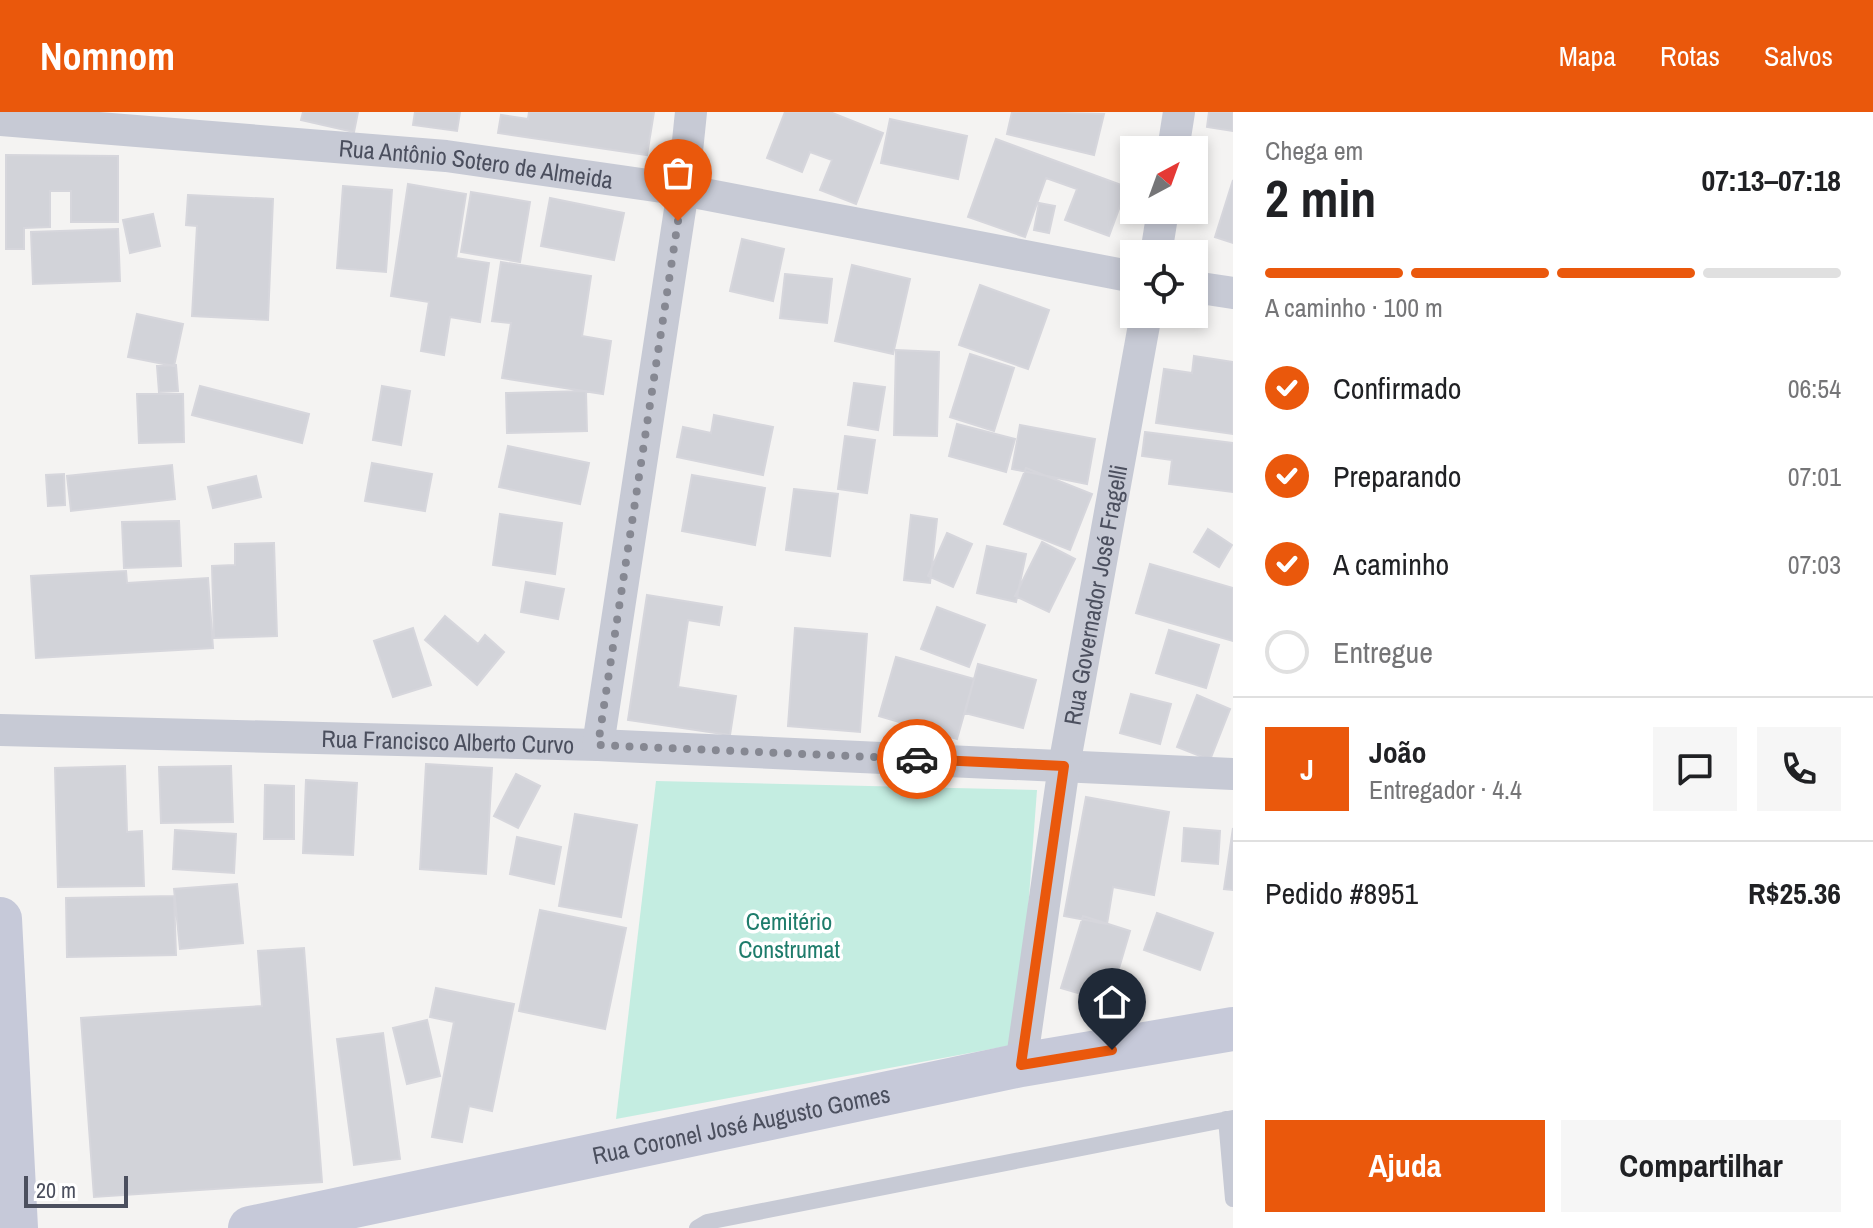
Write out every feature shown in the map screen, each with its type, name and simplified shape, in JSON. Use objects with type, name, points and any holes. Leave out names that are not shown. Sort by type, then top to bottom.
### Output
[{"type":"street","points":[[598,745],[683,190],[691,112]]},
{"type":"street","points":[[1175,136],[1179,112]]},
{"type":"street","name":"Rua Antônio Sotero de Almeida","points":[[0,120],[446,156],[683,190],[1120,274]]},
{"type":"street","points":[[1208,289],[1233,293]]},
{"type":"street","name":"Rua Governador José Fragelli","points":[[1021,1065],[1064,766],[1143,328]]},
{"type":"street","name":"Rua Francisco Alberto Curvo","points":[[0,730],[598,745],[1233,774]]},
{"type":"street","points":[[0,919],[16,1228]]},
{"type":"street","name":"Rua Coronel José Augusto Gomes","points":[[250,1228],[1021,1065],[1233,1029]]},
{"type":"lane","points":[[697,1228],[707,1222],[1230,1118],[1233,1199]]},
{"type":"green space","name":"Cemitério Construmat","points":[[656,781],[1037,790],[1018,1044],[616,1119]]},
{"type":"building","points":[[303,112],[358,112],[354,132],[301,120]]},
{"type":"building","points":[[415,112],[460,112],[457,131],[413,125]]},
{"type":"building","points":[[529,112],[654,112],[647,155],[498,133],[501,115],[528,119]]},
{"type":"building","points":[[785,112],[830,112],[883,133],[856,204],[820,190],[832,160],[810,152],[802,172],[767,158]]},
{"type":"building","points":[[1012,112],[1104,114],[1094,155],[1007,134]]},
{"type":"building","points":[[1209,112],[1233,112],[1233,131],[1207,127]]},
{"type":"building","points":[[890,119],[967,136],[958,179],[881,163]]},
{"type":"building","points":[[996,139],[1120,184],[1120,206],[1109,236],[1065,220],[1077,189],[1046,178],[1025,237],[968,217]]},
{"type":"building","points":[[6,155],[118,156],[118,222],[71,222],[71,191],[50,191],[50,227],[24,228],[24,249],[6,249]]},
{"type":"building","points":[[1233,180],[1233,243],[1215,237]]},
{"type":"building","points":[[408,184],[466,194],[456,258],[489,263],[480,322],[450,317],[444,355],[421,351],[429,302],[391,296]]},
{"type":"building","points":[[343,186],[392,190],[386,272],[337,268]]},
{"type":"building","points":[[471,192],[530,202],[520,262],[461,252]]},
{"type":"building","points":[[188,195],[273,199],[268,320],[192,316],[197,226],[186,225]]},
{"type":"building","points":[[550,198],[624,213],[614,260],[541,246]]},
{"type":"building","points":[[1039,203],[1055,206],[1049,233],[1034,230]]},
{"type":"building","points":[[153,214],[160,246],[130,253],[123,220]]},
{"type":"building","points":[[118,229],[120,281],[33,284],[31,232]]},
{"type":"building","points":[[742,239],[784,249],[773,301],[730,291]]},
{"type":"building","points":[[501,262],[591,276],[582,336],[611,341],[603,394],[502,378],[511,323],[492,321]]},
{"type":"building","points":[[852,265],[910,279],[893,354],[835,341]]},
{"type":"building","points":[[785,274],[832,279],[827,323],[780,318]]},
{"type":"building","points":[[980,285],[1049,310],[1028,369],[959,345]]},
{"type":"building","points":[[137,314],[183,324],[174,366],[128,357]]},
{"type":"building","points":[[896,350],[939,352],[937,436],[894,435]]},
{"type":"building","points":[[970,354],[1014,368],[994,431],[950,417]]},
{"type":"building","points":[[1194,356],[1233,362],[1233,434],[1156,423],[1164,369],[1192,373]]},
{"type":"building","points":[[176,365],[178,391],[159,392],[157,366]]},
{"type":"building","points":[[854,383],[885,387],[878,430],[848,425]]},
{"type":"building","points":[[200,386],[309,414],[302,443],[192,415]]},
{"type":"building","points":[[382,386],[410,391],[401,445],[373,440]]},
{"type":"building","points":[[586,391],[587,431],[507,433],[506,393]]},
{"type":"building","points":[[137,394],[183,394],[184,442],[139,443]]},
{"type":"building","points":[[714,415],[773,427],[763,475],[677,457],[683,427],[711,433]]},
{"type":"building","points":[[957,424],[1015,439],[1006,472],[949,456]]},
{"type":"building","points":[[1020,425],[1095,439],[1087,484],[1012,469]]},
{"type":"building","points":[[1145,432],[1233,443],[1233,492],[1169,484],[1172,460],[1142,456]]},
{"type":"building","points":[[845,436],[875,440],[867,493],[838,489]]},
{"type":"building","points":[[508,446],[589,463],[580,504],[499,487]]},
{"type":"building","points":[[372,463],[432,474],[425,511],[365,501]]},
{"type":"building","points":[[172,465],[175,499],[71,511],[67,476]]},
{"type":"building","points":[[1026,468],[1092,494],[1070,550],[1004,524]]},
{"type":"building","points":[[64,474],[65,505],[48,506],[46,475]]},
{"type":"building","points":[[692,475],[765,488],[755,545],[682,531]]},
{"type":"building","points":[[256,476],[261,497],[213,508],[208,487]]},
{"type":"building","points":[[794,489],[838,494],[830,556],[786,550]]},
{"type":"building","points":[[500,514],[562,523],[555,574],[493,565]]},
{"type":"building","points":[[911,515],[937,519],[930,583],[904,580]]},
{"type":"building","points":[[179,521],[181,566],[124,568],[122,522]]},
{"type":"building","points":[[1208,529],[1232,545],[1219,567],[1194,552]]},
{"type":"building","points":[[947,533],[972,544],[953,587],[928,576]]},
{"type":"building","points":[[1042,542],[1075,559],[1049,612],[1015,596]]},
{"type":"building","points":[[274,543],[277,636],[214,638],[212,566],[235,565],[235,544]]},
{"type":"building","points":[[987,546],[1026,554],[1016,602],[977,593]]},
{"type":"building","points":[[1150,564],[1233,588],[1233,641],[1136,613]]},
{"type":"building","points":[[126,571],[127,583],[208,578],[213,648],[36,658],[31,576]]},
{"type":"building","points":[[526,582],[564,589],[558,619],[521,612]]},
{"type":"building","points":[[647,595],[722,607],[719,625],[688,620],[678,687],[736,696],[730,735],[628,720]]},
{"type":"building","points":[[937,607],[985,625],[969,667],[921,649]]},
{"type":"building","points":[[445,616],[478,644],[485,635],[504,652],[477,685],[425,640]]},
{"type":"building","points":[[413,628],[431,685],[393,697],[374,641]]},
{"type":"building","points":[[795,628],[867,634],[860,732],[788,726]]},
{"type":"building","points":[[1169,630],[1219,645],[1206,688],[1156,673]]},
{"type":"building","points":[[896,657],[974,679],[957,739],[879,716]]},
{"type":"building","points":[[978,664],[1036,680],[1023,728],[965,713]]},
{"type":"building","points":[[1131,694],[1171,704],[1160,744],[1120,733]]},
{"type":"building","points":[[1197,695],[1230,709],[1210,760],[1177,747]]},
{"type":"building","points":[[426,764],[492,768],[486,874],[420,869]]},
{"type":"building","points":[[125,766],[127,832],[142,831],[144,886],[58,887],[55,768]]},
{"type":"building","points":[[231,766],[233,822],[161,823],[159,767]]},
{"type":"building","points":[[516,774],[540,786],[518,828],[494,816]]},
{"type":"building","points":[[306,780],[357,783],[353,855],[303,853]]},
{"type":"building","points":[[265,785],[294,786],[294,839],[264,839]]},
{"type":"building","points":[[1086,797],[1169,812],[1154,895],[1113,887],[1107,924],[1064,916]]},
{"type":"building","points":[[575,814],[637,825],[621,917],[559,906]]},
{"type":"building","points":[[1184,828],[1220,831],[1218,864],[1182,861]]},
{"type":"building","points":[[1233,828],[1233,890],[1224,889]]},
{"type":"building","points":[[175,830],[236,834],[234,873],[173,869]]},
{"type":"building","points":[[517,837],[561,847],[554,884],[510,874]]},
{"type":"building","points":[[237,884],[243,943],[180,949],[174,889]]},
{"type":"building","points":[[174,896],[176,955],[67,957],[66,898]]},
{"type":"building","points":[[540,910],[626,928],[605,1029],[519,1011]]},
{"type":"building","points":[[1157,913],[1213,933],[1200,970],[1144,950]]},
{"type":"building","points":[[1083,916],[1130,931],[1109,1002],[1061,988]]},
{"type":"building","points":[[304,948],[322,1182],[94,1197],[81,1018],[262,1006],[258,951]]},
{"type":"building","points":[[436,988],[514,1004],[492,1111],[469,1106],[462,1142],[432,1137],[454,1022],[430,1017]]},
{"type":"building","points":[[427,1020],[440,1076],[407,1084],[393,1028]]},
{"type":"building","points":[[383,1033],[400,1159],[354,1165],[337,1039]]},
{"type":"way so far","points":[[678,221],[598,745],[917,759]]},
{"type":"route","points":[[917,759],[1064,766],[1021,1065],[1112,1050]]}]
